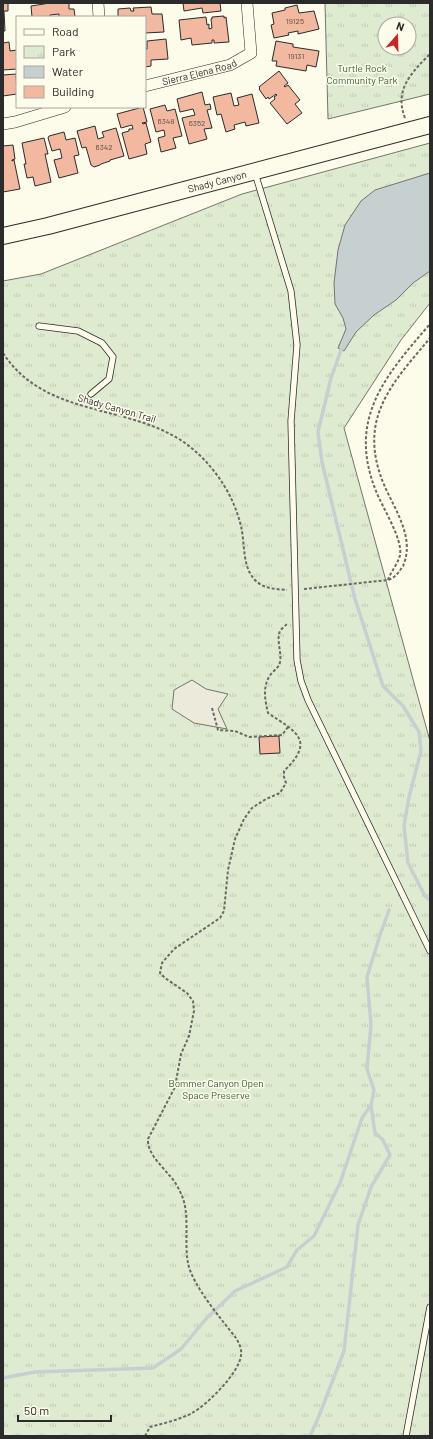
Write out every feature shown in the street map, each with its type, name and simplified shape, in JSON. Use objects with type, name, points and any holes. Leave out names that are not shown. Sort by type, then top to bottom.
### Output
[{"type":"main road","name":"Shady Canyon","points":[[3,236],[56,224],[430,125]]},
{"type":"street","points":[[98,3],[99,16]]},
{"type":"street","name":"Sierra Elena Road","points":[[146,86],[230,65],[251,53],[247,3]]},
{"type":"street","points":[[3,124],[15,122],[62,108]]},
{"type":"lane","points":[[254,171],[291,290],[297,345],[291,420],[294,590],[297,660],[300,680],[308,700],[430,951]]},
{"type":"lane","points":[[39,326],[78,331],[102,343],[113,357],[109,379],[91,394]]},
{"type":"lane","points":[[406,1436],[430,1306]]},
{"type":"path","points":[[411,130],[402,108],[401,99],[407,80],[430,54]]},
{"type":"path","points":[[387,580],[399,556],[400,545],[375,490],[365,449],[366,428],[371,407],[385,382],[409,349],[430,324]]},
{"type":"path","points":[[387,580],[395,576],[401,570],[406,559],[408,545],[403,526],[378,468],[374,448],[376,427],[381,406],[392,388],[430,338]]},
{"type":"path","name":"Shady Canyon Trail","points":[[3,353],[15,369],[46,392],[73,404],[146,423],[163,430],[190,447],[215,472],[231,498],[241,527],[249,571],[262,585],[271,589],[294,590],[387,580]]},
{"type":"path","points":[[145,1436],[150,1427],[185,1417],[203,1406],[228,1381],[240,1362],[242,1354],[240,1344],[192,1275],[188,1265],[185,1207],[182,1197],[170,1176],[148,1146],[148,1139],[175,1087],[181,1054],[189,1036],[194,1011],[193,1001],[187,992],[164,978],[160,973],[162,964],[174,949],[220,918],[224,911],[228,870],[235,839],[244,819],[252,808],[266,799],[280,793],[286,783],[284,771],[294,762],[301,746],[300,739],[295,732],[268,713],[265,701],[265,687],[270,675],[280,665],[280,632],[287,624],[288,620]]},
{"type":"path","points":[[212,708],[218,730],[235,731],[250,737],[254,737],[282,735],[288,727]]},
{"type":"green space","name":"Turtle Rock Community Park","points":[[325,3],[430,3],[430,94],[328,119]]},
{"type":"green space","name":"Bommer Canyon Open Space Preserve","points":[[430,143],[430,303],[401,340],[344,428],[430,741],[430,1436],[3,1436],[3,281],[41,274],[242,194]]},
{"type":"shaded area","points":[[192,680],[206,689],[228,694],[218,709],[227,729],[194,723],[172,709],[174,690]]},
{"type":"water","points":[[430,173],[430,271],[413,283],[396,300],[374,315],[356,332],[344,351],[338,348],[346,329],[343,318],[335,304],[334,283],[338,250],[345,225],[361,201],[375,190]]},
{"type":"building","points":[[3,3],[8,3],[8,11],[4,11],[5,31],[3,31]]},
{"type":"building","points":[[50,3],[69,3],[69,9],[74,9],[75,16],[59,16],[59,14],[50,16],[32,16],[31,6]]},
{"type":"building","points":[[183,3],[220,3],[221,11],[203,13],[202,8],[184,11]]},
{"type":"building","points":[[297,5],[299,13],[314,11],[319,29],[298,34],[298,31],[288,33],[289,35],[274,38],[271,25],[274,24],[272,13]]},
{"type":"building","points":[[151,7],[152,14],[162,14],[164,32],[146,33],[146,16],[118,16],[118,9],[130,8],[131,11],[134,11],[133,8]]},
{"type":"building","points":[[224,16],[224,18],[226,17],[229,42],[214,43],[214,40],[212,40],[212,43],[192,45],[191,38],[181,40],[179,20],[206,17],[207,25],[209,24],[209,29],[212,28],[212,17]]},
{"type":"building","points":[[166,39],[168,59],[151,60],[151,66],[146,67],[147,41]]},
{"type":"building","points":[[276,41],[293,44],[293,47],[319,51],[316,67],[307,65],[306,71],[276,66],[277,61],[272,61]]},
{"type":"building","points":[[9,42],[10,51],[16,50],[16,69],[3,70],[3,43]]},
{"type":"building","points":[[279,71],[288,83],[284,86],[285,87],[288,85],[300,100],[295,104],[302,113],[287,124],[270,103],[277,95],[276,94],[269,99],[268,97],[266,99],[259,89],[259,87]]},
{"type":"building","points":[[16,74],[16,94],[3,96],[3,75]]},
{"type":"building","points":[[202,92],[205,105],[210,104],[211,109],[207,110],[212,128],[204,129],[207,139],[189,144],[182,118],[195,115],[193,109],[180,112],[177,99]]},
{"type":"building","points":[[231,93],[234,106],[239,105],[237,98],[252,94],[259,123],[246,126],[245,122],[234,125],[235,129],[226,132],[221,114],[217,115],[213,97]]},
{"type":"building","points":[[165,105],[167,111],[175,109],[182,136],[173,138],[176,148],[161,152],[158,138],[165,136],[164,130],[156,132],[150,109]]},
{"type":"building","points":[[143,108],[147,122],[142,123],[146,123],[151,142],[145,144],[147,154],[129,159],[122,133],[129,131],[129,129],[133,129],[132,125],[121,128],[117,114]]},
{"type":"building","points":[[95,126],[98,139],[104,137],[102,132],[116,128],[124,156],[94,167],[91,165],[86,147],[82,148],[77,131]]},
{"type":"building","points":[[64,132],[66,140],[75,138],[79,155],[74,156],[78,173],[59,178],[54,160],[62,158],[60,149],[52,151],[48,138],[49,136]]},
{"type":"building","points":[[44,138],[48,154],[45,154],[51,182],[35,186],[33,177],[27,178],[22,143]]},
{"type":"building","points":[[13,145],[15,159],[12,161],[14,160],[20,189],[3,192],[3,146]]},
{"type":"building","points":[[279,736],[280,753],[260,754],[259,737]]},
{"type":"waterway","points":[[343,345],[331,378],[318,432],[322,462],[355,599],[383,686],[403,706],[419,732],[421,751],[409,797],[404,826],[408,863],[425,896],[430,900]]},
{"type":"waterway","points":[[3,1378],[35,1372],[153,1368],[181,1349],[205,1320],[235,1291],[287,1267],[297,1250],[314,1236],[340,1183],[362,1118],[371,1105],[374,1090],[367,1069],[371,1025],[367,977],[389,910]]},
{"type":"waterway","points":[[310,1436],[344,1351],[358,1225],[371,1187],[390,1155],[383,1140],[375,1133],[371,1106]]}]
